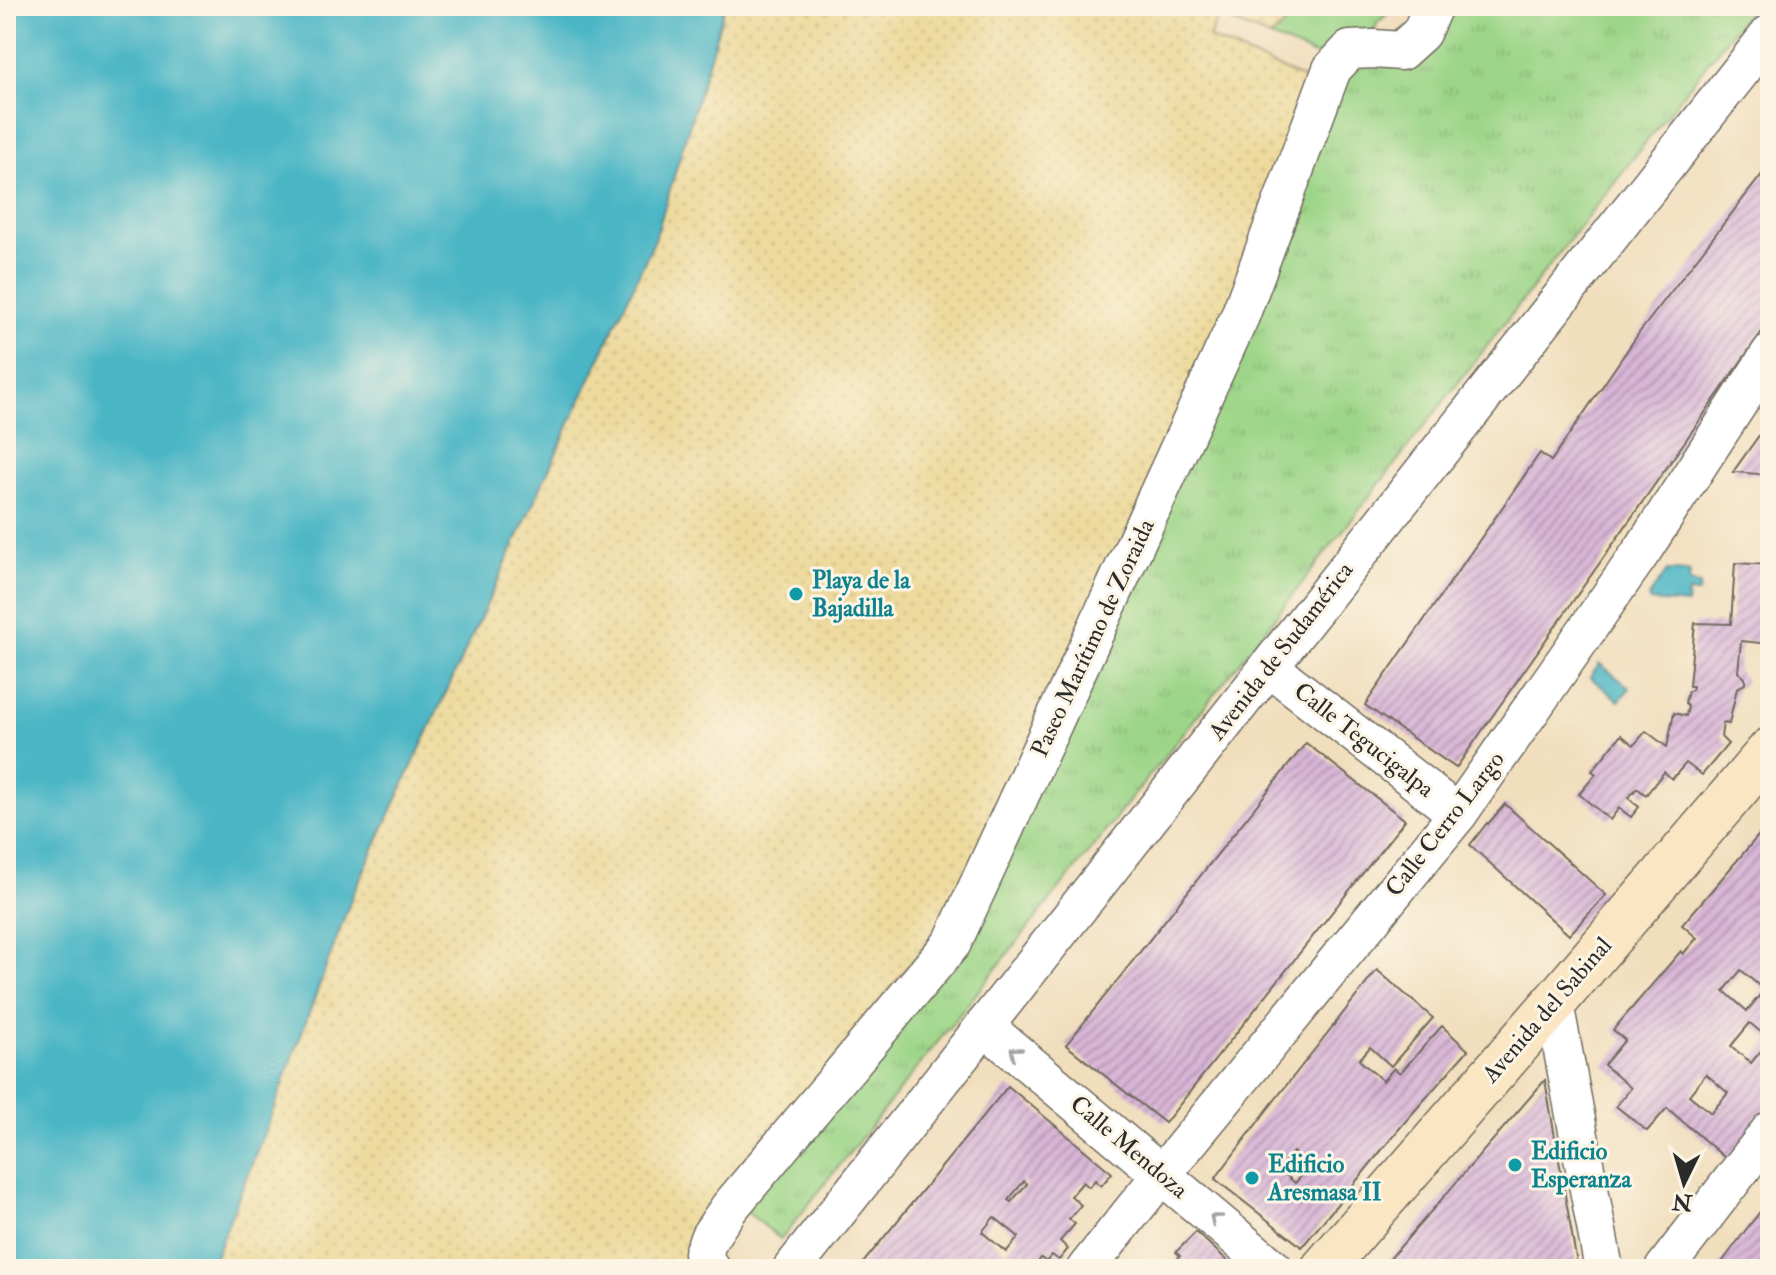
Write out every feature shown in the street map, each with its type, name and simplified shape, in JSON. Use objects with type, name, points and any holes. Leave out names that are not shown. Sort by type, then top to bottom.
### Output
[{"type":"street","name":"Paseo Marítimo de Zoraida","points":[[711,1269],[703,1253],[710,1236],[729,1208],[952,943],[1240,316],[1332,69],[1350,50],[1401,51],[1421,33],[1433,6]]},
{"type":"street","name":"Avenida de Sudamérica","points":[[792,1269],[1770,34]]},
{"type":"street","name":"Calle Cerro Largo","points":[[1086,1269],[1458,814],[1644,548],[1770,354]]},
{"type":"street","name":"Calle Tegucigalpa","points":[[1269,667],[1458,814]]},
{"type":"street","name":"Avenida del Sabinal","points":[[1323,1269],[1770,750]]},
{"type":"street","points":[[1554,1003],[1604,1269]]},
{"type":"street","name":"Calle Mendoza","points":[[984,1026],[1274,1269]]},
{"type":"street","points":[[1664,1269],[1770,1131]]},
{"type":"green space","points":[[1308,6],[1397,6],[1378,22],[1372,35],[1325,59],[1270,37]]},
{"type":"green space","points":[[1445,6],[1752,6],[1263,633],[781,1239],[742,1208],[974,924],[1344,69]]},
{"type":"sand","name":"Playa de la Bajadilla","points":[[725,6],[1308,6],[1270,37],[1218,16],[1209,38],[1316,84],[1237,293],[960,902],[688,1241],[688,1269],[210,1269],[353,894],[655,239]]},
{"type":"water","points":[[6,6],[725,6],[655,239],[353,894],[210,1269],[6,1269]]},
{"type":"water","points":[[1667,571],[1690,572],[1689,583],[1700,585],[1699,593],[1688,593],[1687,604],[1649,601],[1648,598]]},
{"type":"water","points":[[1600,664],[1630,688],[1619,701],[1590,677]]},
{"type":"building","points":[[1770,164],[1770,320],[1456,768],[1365,705],[1540,453],[1551,461],[1639,333]]},
{"type":"building","points":[[1770,420],[1770,475],[1733,472]]},
{"type":"building","points":[[1735,563],[1770,565],[1770,644],[1741,641],[1738,672],[1745,678],[1745,684],[1737,688],[1729,724],[1723,723],[1721,737],[1728,744],[1702,775],[1686,763],[1672,779],[1664,772],[1646,795],[1637,788],[1628,798],[1639,807],[1631,817],[1619,808],[1610,820],[1579,794],[1596,774],[1592,771],[1621,735],[1634,745],[1646,731],[1667,747],[1674,713],[1686,716],[1688,706],[1685,703],[1693,686],[1689,686],[1695,623],[1731,624]]},
{"type":"building","points":[[1306,743],[1405,820],[1165,1123],[1066,1045]]},
{"type":"building","points":[[1505,804],[1606,895],[1569,935],[1470,845]]},
{"type":"building","points":[[1770,822],[1770,1040],[1770,1113],[1731,1163],[1667,1108],[1647,1131],[1616,1106],[1631,1088],[1604,1065],[1625,1040],[1613,1030],[1681,951],[1683,954],[1697,938],[1682,925]],"holes":[[[1741,970],[1764,990],[1747,1011],[1724,991]],[[1750,1023],[1770,1040],[1751,1063],[1731,1046]],[[1706,1074],[1728,1093],[1711,1113],[1689,1095]]]},
{"type":"building","points":[[1377,970],[1433,1018],[1391,1066],[1370,1047],[1359,1060],[1383,1081],[1394,1068],[1400,1073],[1442,1026],[1468,1050],[1302,1247],[1215,1179]],"holes":[[[1293,1152],[1310,1166],[1295,1183],[1279,1169]]]},
{"type":"building","name":"Edificio Esperanza","points":[[1545,1080],[1578,1269],[1381,1269]]},
{"type":"building","points":[[1008,1086],[1112,1173],[1101,1186],[1095,1180],[1089,1187],[1083,1182],[1071,1196],[1081,1205],[1069,1219],[1075,1224],[1060,1241],[1068,1249],[1059,1260],[1052,1255],[1046,1262],[1041,1258],[1038,1269],[1023,1266],[1021,1269],[858,1269]],"holes":[[[1024,1181],[1027,1184],[1011,1202],[1008,1200]],[[994,1217],[1019,1237],[1006,1252],[982,1232]]]},
{"type":"building","points":[[1770,1199],[1770,1269],[1717,1269],[1745,1231]]},
{"type":"building","points":[[1196,1232],[1237,1269],[1169,1269],[1180,1256],[1176,1252]]},
{"type":"place","name":"Playa de la Bajadilla","points":[[796,594]]},
{"type":"place","name":"Edificio Esperanza","points":[[1515,1165]]},
{"type":"place","name":"Edificio Aresmasa II","points":[[1252,1178]]}]
